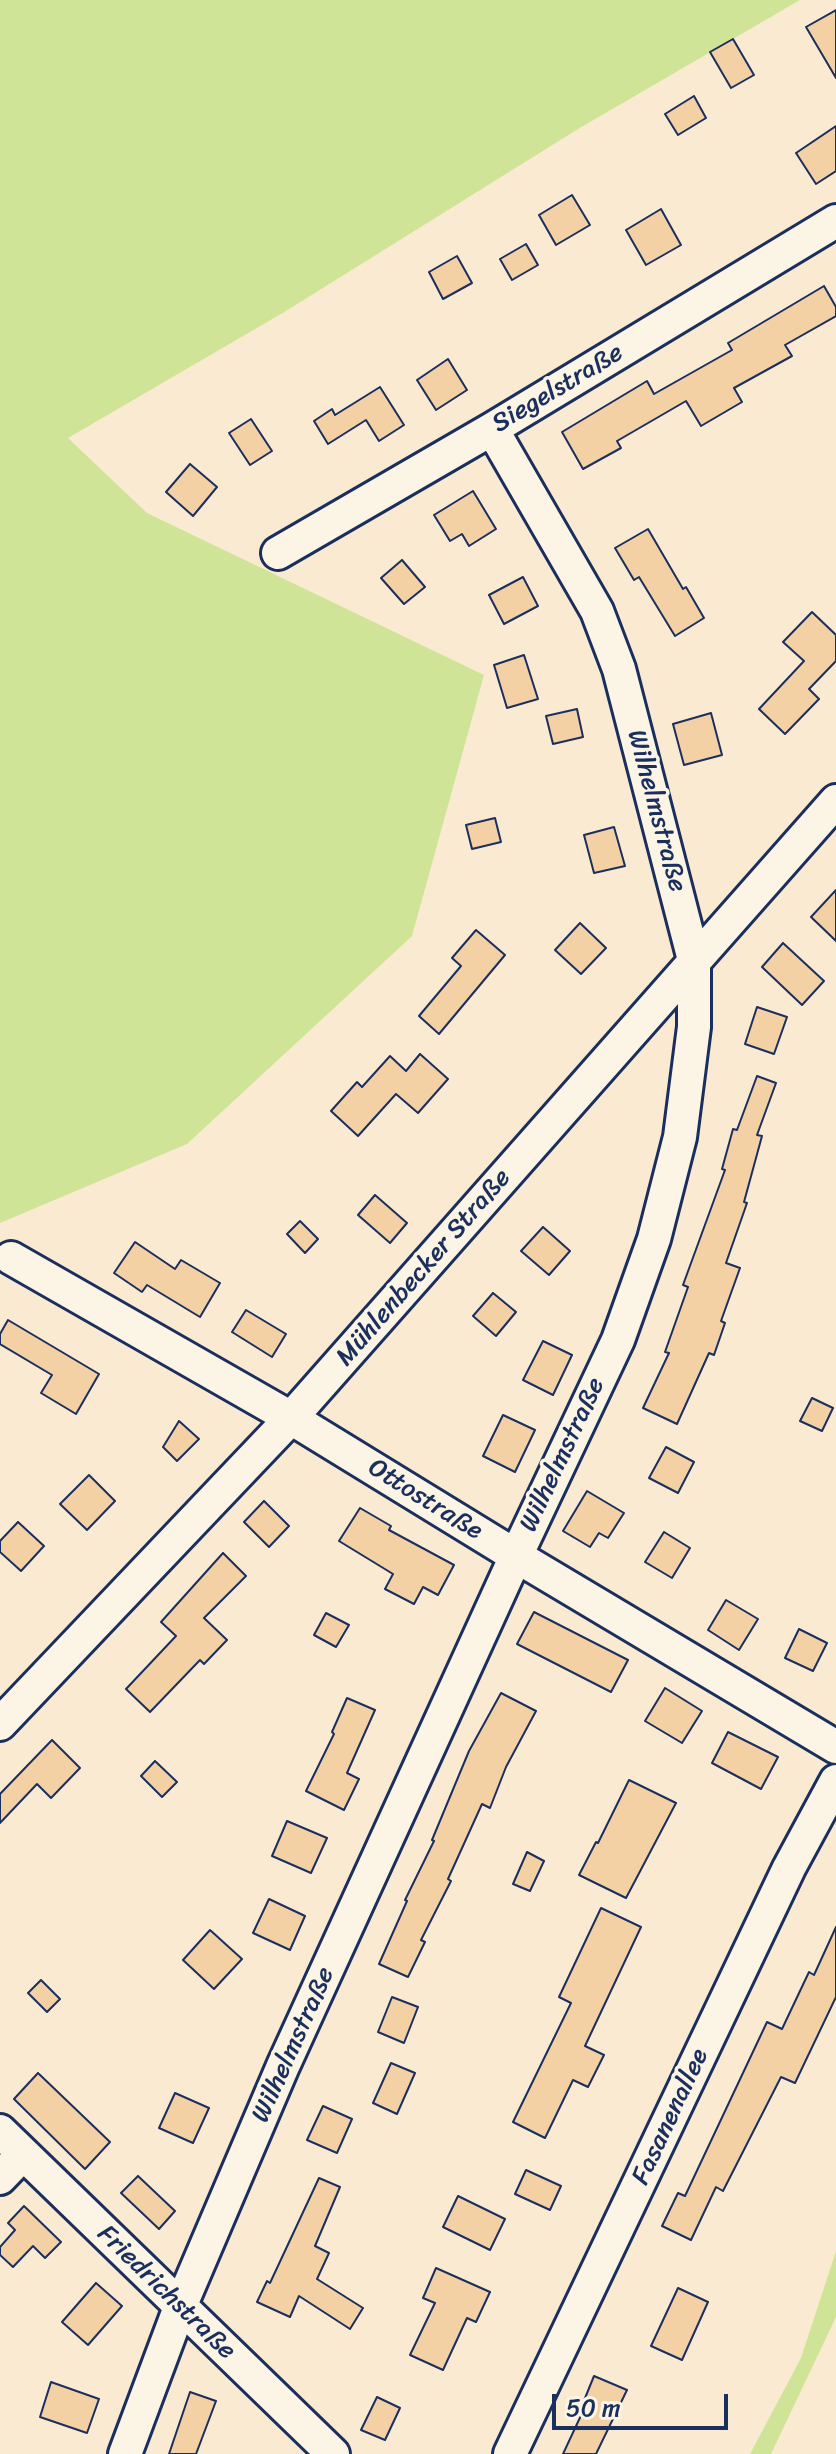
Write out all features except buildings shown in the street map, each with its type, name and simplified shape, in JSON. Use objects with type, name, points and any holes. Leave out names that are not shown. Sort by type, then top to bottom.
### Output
[{"type":"street","name":"Siegelstraße","points":[[278,553],[492,429],[836,221]]},
{"type":"street","name":"Wilhelmstraße","points":[[125,2454],[180,2307],[283,2066],[618,1340],[654,1239],[685,1107],[694,1027],[694,960],[608,636],[588,595],[492,429]]},
{"type":"street","name":"Mühlenbecker Straße","points":[[0,1724],[291,1418],[836,801]]},
{"type":"street","name":"Ottostraße","points":[[11,1258],[291,1418],[836,1747]]},
{"type":"street","name":"Fasanenallee","points":[[510,2454],[789,1868],[836,1781]]},
{"type":"street","name":"Friedrichstraße","points":[[0,2131],[333,2454]]},
{"type":"street","points":[[0,2178],[23,2154]]},
{"type":"green space","points":[[0,0],[800,0],[578,129],[286,311],[68,438],[147,513],[484,675],[412,936],[187,1144],[0,1223]]},
{"type":"green space","points":[[836,2251],[836,2317],[771,2454],[750,2454],[801,2358]]}]
